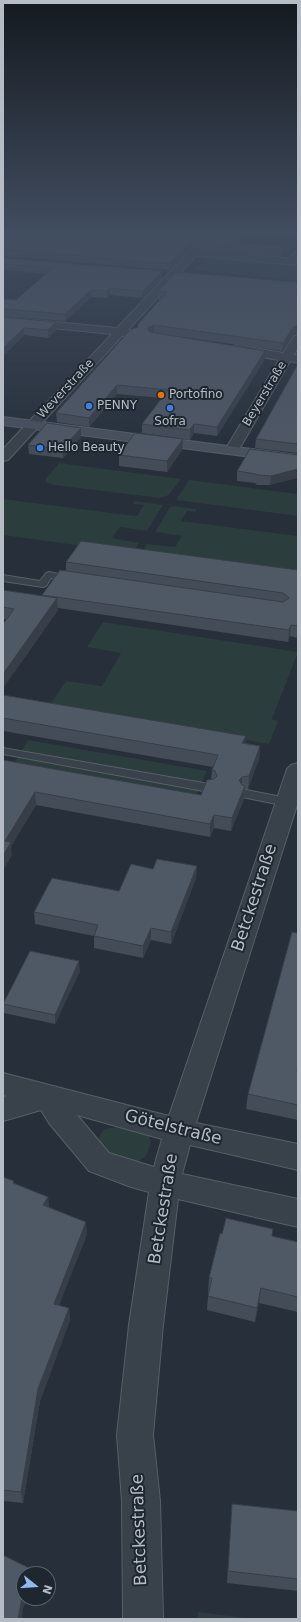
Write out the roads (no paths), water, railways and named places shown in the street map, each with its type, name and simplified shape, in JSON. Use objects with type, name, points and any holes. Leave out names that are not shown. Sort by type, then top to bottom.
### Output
[{"type":"street","name":"Weverstraße","points":[[3,457],[140,310]]},
{"type":"street","points":[[3,320],[136,334]]},
{"type":"street","name":"Beyerstraße","points":[[232,450],[292,358],[298,338]]},
{"type":"street","points":[[229,348],[292,358]]},
{"type":"street","points":[[3,421],[298,458]]},
{"type":"street","name":"Betckestraße","points":[[143,1619],[141,1501],[135,1436],[146,1325],[165,1183],[178,1131],[298,769]]},
{"type":"street","name":"Götelstraße","points":[[3,1084],[178,1131],[298,1158]]},
{"type":"street","points":[[3,1109],[48,1097],[59,1115],[99,1162],[131,1174],[165,1183],[298,1213]]},
{"type":"lane","points":[[3,578],[43,584],[49,576],[79,580]]},
{"type":"lane","points":[[3,751],[209,788]]},
{"type":"lane","points":[[246,794],[287,802]]},
{"type":"place","name":"Portofino","points":[[161,395]]},
{"type":"place","name":"PENNY","points":[[89,406]]},
{"type":"place","name":"Sofra","points":[[170,408]]},
{"type":"place","name":"Hello Beauty","points":[[40,448]]}]
